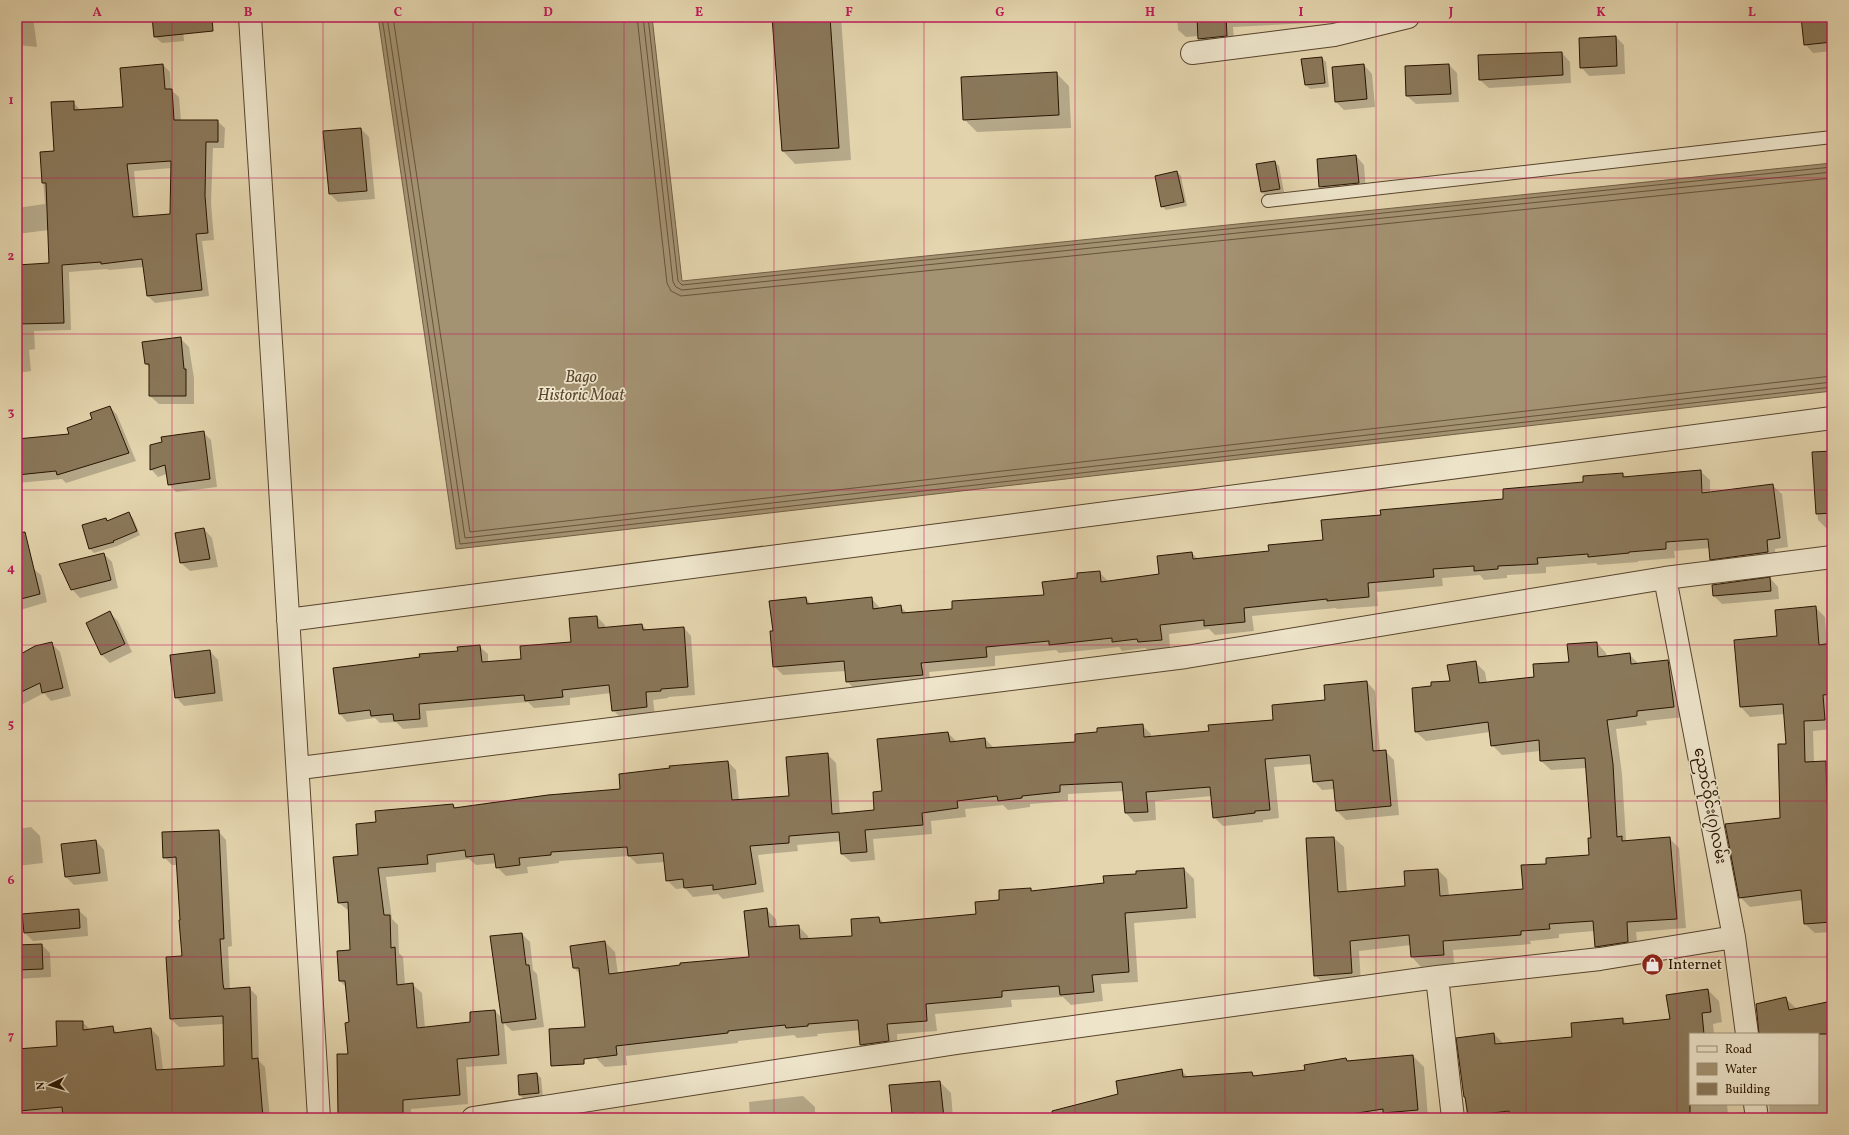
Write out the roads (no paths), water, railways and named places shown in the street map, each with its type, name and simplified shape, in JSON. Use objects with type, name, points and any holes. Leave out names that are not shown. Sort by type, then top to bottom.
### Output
[{"type":"street","points":[[250,17],[288,620],[300,768],[320,1118]]},
{"type":"street","points":[[1192,53],[1334,35],[1408,17]]},
{"type":"street","points":[[288,620],[1832,418]]},
{"type":"street","points":[[300,768],[1186,657],[1665,578],[1832,557]]},
{"type":"street","name":"ညောင်ဝိုင်း(၇)လမ်း","points":[[1665,578],[1734,937],[1747,1033]]},
{"type":"street","points":[[473,1118],[956,1043],[1437,977],[1600,960],[1734,937]]},
{"type":"street","points":[[1437,977],[1452,1118]]},
{"type":"street","points":[[1755,1105],[1757,1118]]},
{"type":"lane","points":[[1268,201],[1832,137]]},
{"type":"water","name":"Bago Historic Moat","points":[[378,17],[652,17],[682,281],[1832,163],[1832,391],[456,549]]},
{"type":"place","name":"Internet","points":[[1652,965]]}]
